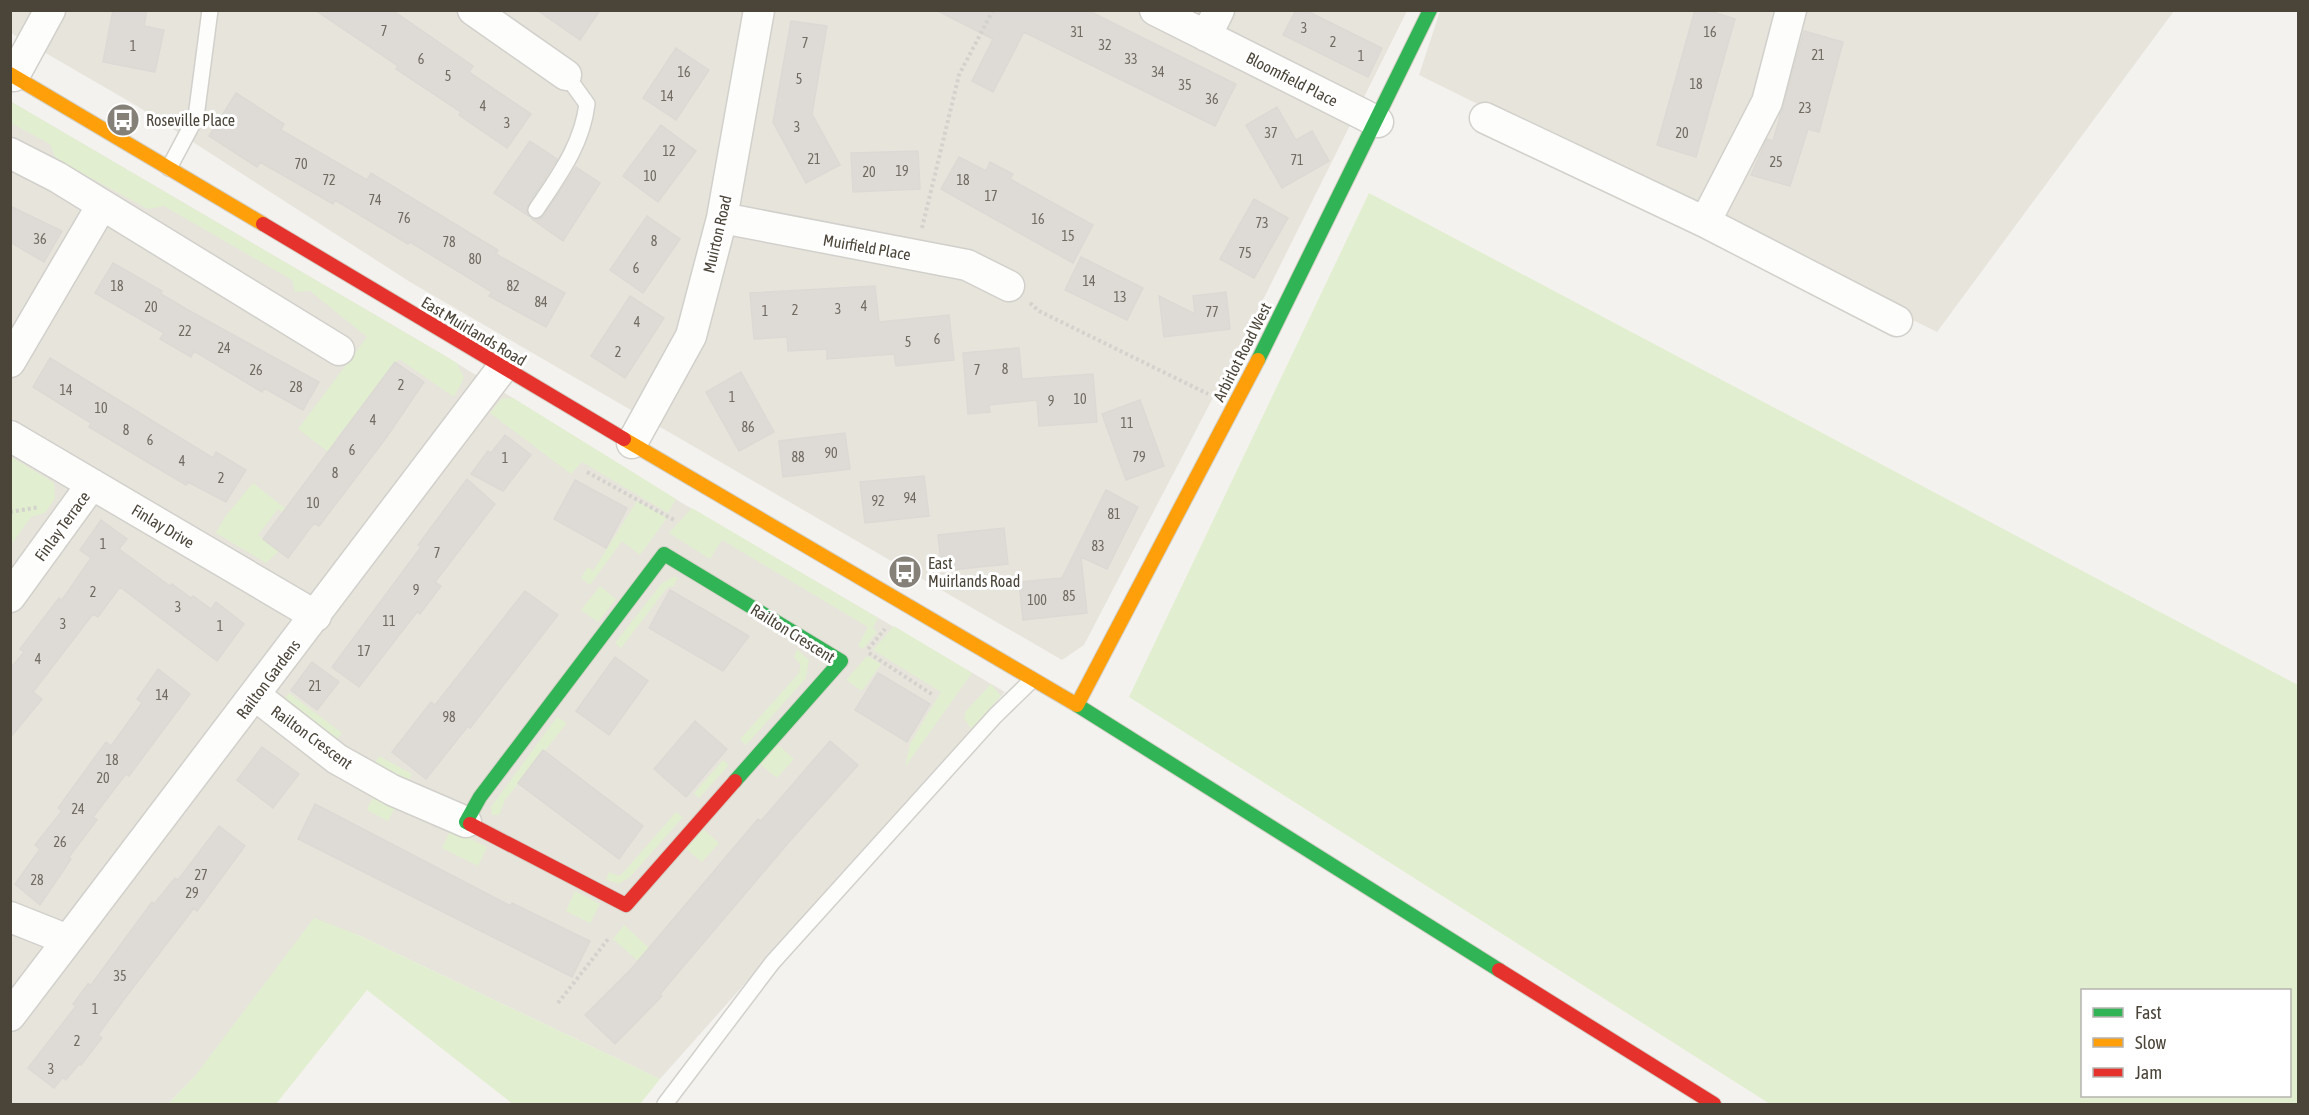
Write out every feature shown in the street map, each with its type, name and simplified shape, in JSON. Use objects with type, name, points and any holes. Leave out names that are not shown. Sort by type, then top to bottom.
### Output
[{"type":"street","points":[[12,75],[50,10]]},
{"type":"street","points":[[473,10],[566,75]]},
{"type":"street","name":"Muirton Road","points":[[632,443],[691,336],[722,218],[759,10]]},
{"type":"street","name":"Bloomfield Place","points":[[1155,10],[1212,23],[1378,122]]},
{"type":"street","name":"Arbirlot Road West","points":[[1077,705],[1233,407],[1378,122],[1430,10]]},
{"type":"street","points":[[1705,222],[1767,102],[1791,10]]},
{"type":"street","name":"East Muirlands Road","points":[[12,75],[1032,681],[1077,705],[1714,1104]]},
{"type":"street","points":[[1485,118],[1705,222],[1897,321]]},
{"type":"street","points":[[10,153],[57,177],[339,350]]},
{"type":"street","points":[[10,362],[102,205]]},
{"type":"street","name":"Muirfield Place","points":[[722,218],[967,265],[1009,286]]},
{"type":"street","name":"Railton Gardens","points":[[10,1017],[503,368]]},
{"type":"street","name":"Finlay Drive","points":[[10,436],[316,616]]},
{"type":"street","name":"Finlay Terrace","points":[[10,597],[92,484]]},
{"type":"street","name":"Railton Crescent","points":[[256,696],[337,759],[392,790],[466,822],[626,905],[841,661],[664,554],[480,797],[466,822]]},
{"type":"street","points":[[10,917],[68,940]]},
{"type":"lane","points":[[169,168],[196,117],[210,10]]},
{"type":"lane","points":[[536,210],[575,151],[584,127],[587,104],[566,75]]},
{"type":"lane","points":[[664,1104],[772,963],[995,716],[1032,681]]},
{"type":"path","points":[[916,256],[959,75],[993,10]]},
{"type":"path","points":[[1009,286],[1040,311],[1233,407]]},
{"type":"path","points":[[587,472],[674,520]]},
{"type":"path","points":[[866,651],[933,694]]},
{"type":"path","points":[[558,1003],[609,938]]},
{"type":"shaded area","points":[[11,10],[1407,11],[1241,344],[1084,645],[1062,660],[410,282],[137,106],[11,33]]},
{"type":"shaded area","points":[[1440,11],[2174,11],[1937,332],[1419,75]]},
{"type":"shaded area","points":[[10,101],[442,354],[682,503],[1005,692],[660,1079],[356,934],[195,1076],[168,1104],[11,1104]]},
{"type":"green space","points":[[10,101],[457,363],[464,378],[454,397],[399,359],[336,439],[340,442],[331,454],[298,429],[367,337],[310,291],[295,292],[292,280],[164,206],[148,209],[56,159],[50,144],[11,123]]},
{"type":"green space","points":[[1369,193],[2298,685],[2298,1104],[1770,1104],[1129,697]]},
{"type":"green space","points":[[513,398],[676,499],[668,513],[582,462],[571,474],[490,413],[501,399]]},
{"type":"green space","points":[[10,456],[54,483],[55,499],[45,513],[31,517],[11,545]]},
{"type":"green space","points":[[253,483],[286,509],[282,512],[278,509],[258,535],[279,551],[266,563],[216,533],[225,517]]},
{"type":"green space","points":[[637,501],[667,518],[640,555],[622,541],[590,585],[581,578],[588,567],[593,571]]},
{"type":"green space","points":[[692,508],[878,618],[873,628],[877,632],[863,649],[858,646],[868,627],[722,540],[710,559],[669,533]]},
{"type":"green space","points":[[678,577],[674,586],[667,588],[621,648],[615,643],[662,583]]},
{"type":"green space","points":[[600,586],[616,599],[598,622],[581,610]]},
{"type":"green space","points":[[894,626],[972,673],[905,767],[910,744],[941,692],[873,650]]},
{"type":"green space","points":[[797,649],[809,660],[806,678],[746,745],[740,739],[799,673],[800,664],[794,657]]},
{"type":"green space","points":[[867,656],[881,664],[862,691],[846,680]]},
{"type":"green space","points":[[991,684],[1001,696],[971,729],[964,718],[966,711]]},
{"type":"green space","points":[[289,693],[342,733],[335,741],[283,701]]},
{"type":"green space","points":[[557,717],[567,723],[505,800],[499,815],[492,815],[491,807]]},
{"type":"green space","points":[[777,744],[794,759],[777,778],[760,764]]},
{"type":"green space","points":[[379,756],[412,774],[409,781],[375,763]]},
{"type":"green space","points":[[723,760],[729,765],[699,798],[694,793]]},
{"type":"green space","points":[[376,791],[398,802],[388,821],[367,810]]},
{"type":"green space","points":[[676,812],[683,817],[631,876],[619,884],[606,880],[609,872],[618,876],[622,874]]},
{"type":"green space","points":[[451,829],[487,847],[478,866],[442,848]]},
{"type":"green space","points":[[703,829],[719,843],[702,862],[686,849]]},
{"type":"green space","points":[[575,891],[600,904],[590,923],[566,911]]},
{"type":"green space","points":[[314,918],[356,934],[660,1079],[640,1104],[513,1104],[367,990],[276,1104],[168,1104],[195,1076]]},
{"type":"green space","points":[[624,925],[649,948],[638,961],[613,939]]},
{"type":"building","points":[[113,10],[147,10],[144,26],[164,30],[155,72],[103,62]]},
{"type":"building","points":[[315,10],[392,10],[473,66],[469,72],[531,114],[507,148],[459,115],[461,112],[396,69],[398,66]]},
{"type":"building","points":[[537,10],[600,10],[580,40]]},
{"type":"building","points":[[936,10],[1087,10],[1236,84],[1215,126],[1024,32],[993,92],[972,81],[993,39]]},
{"type":"building","points":[[1296,10],[1305,10],[1382,48],[1368,77],[1283,35]]},
{"type":"building","points":[[1695,10],[1707,10],[1735,19],[1696,157],[1657,145]]},
{"type":"building","points":[[791,21],[827,26],[812,114],[840,165],[806,183],[773,122]]},
{"type":"building","points":[[1804,31],[1843,42],[1819,132],[1808,129],[1790,186],[1751,175],[1767,139],[1773,141]]},
{"type":"building","points":[[676,48],[709,70],[676,120],[643,98]]},
{"type":"building","points":[[236,93],[284,124],[281,130],[367,180],[371,173],[498,250],[496,254],[565,293],[546,327],[489,296],[492,292],[410,242],[408,244],[335,200],[333,204],[260,162],[257,167],[209,136]]},
{"type":"building","points":[[1277,107],[1296,140],[1312,131],[1329,161],[1282,188],[1246,125]]},
{"type":"building","points":[[661,125],[696,151],[658,202],[623,176]]},
{"type":"building","points":[[530,141],[557,159],[528,205],[526,210],[530,217],[494,193]]},
{"type":"building","points":[[918,151],[920,189],[853,192],[851,153]]},
{"type":"building","points":[[959,157],[986,171],[990,162],[1013,174],[1010,179],[1093,225],[1073,263],[941,189]]},
{"type":"building","points":[[576,167],[600,183],[563,241],[532,219],[540,219],[544,215]]},
{"type":"building","points":[[1254,199],[1288,218],[1254,278],[1220,259]]},
{"type":"building","points":[[10,206],[62,231],[44,262],[10,242]]},
{"type":"building","points":[[647,216],[680,239],[643,293],[610,270]]},
{"type":"building","points":[[1081,257],[1143,288],[1127,320],[1065,290]]},
{"type":"building","points":[[113,263],[162,291],[161,294],[188,310],[319,382],[303,410],[264,388],[262,392],[194,351],[191,357],[160,339],[164,333],[95,293]]},
{"type":"building","points":[[875,286],[879,322],[949,315],[954,360],[896,366],[894,354],[827,359],[827,349],[788,351],[787,337],[754,339],[750,293]]},
{"type":"building","points":[[1226,292],[1230,329],[1164,337],[1159,296],[1195,314],[1193,296]]},
{"type":"building","points":[[630,296],[664,318],[625,378],[591,356]]},
{"type":"building","points":[[1019,348],[1022,379],[1093,374],[1097,422],[1039,426],[1037,400],[989,405],[990,412],[968,414],[963,353]]},
{"type":"building","points":[[50,358],[213,458],[216,452],[246,470],[226,502],[188,482],[186,485],[159,469],[89,427],[91,423],[33,387]]},
{"type":"building","points":[[395,362],[424,382],[386,438],[319,526],[314,523],[288,558],[263,539]]},
{"type":"building","points":[[741,372],[774,432],[739,451],[706,392]]},
{"type":"building","points":[[1140,400],[1164,466],[1126,480],[1102,414]]},
{"type":"building","points":[[845,433],[850,469],[783,477],[779,441]]},
{"type":"building","points":[[505,435],[531,455],[503,491],[471,474],[488,451],[491,453]]},
{"type":"building","points":[[924,476],[929,516],[865,523],[860,482]]},
{"type":"building","points":[[467,479],[495,504],[435,582],[441,586],[420,614],[417,612],[359,687],[332,667],[421,547],[418,545]]},
{"type":"building","points":[[575,480],[627,508],[606,548],[554,519]]},
{"type":"building","points":[[1106,490],[1138,507],[1107,569],[1081,557],[1087,613],[1023,620],[1019,582],[1062,578]]},
{"type":"building","points":[[101,520],[127,539],[119,549],[170,586],[172,584],[211,609],[216,602],[244,624],[217,661],[120,587],[98,617],[93,614],[33,692],[42,699],[10,738],[10,669],[24,652],[20,649],[59,598],[62,600],[91,558],[80,550]]},
{"type":"building","points":[[1004,528],[1008,564],[942,571],[938,535]]},
{"type":"building","points":[[670,590],[749,636],[723,671],[649,628]]},
{"type":"building","points":[[525,591],[558,615],[470,728],[468,726],[426,779],[392,752],[431,702],[435,705]]},
{"type":"building","points":[[615,657],[648,681],[609,735],[576,711]]},
{"type":"building","points":[[312,662],[339,682],[317,710],[291,690]]},
{"type":"building","points":[[158,669],[190,694],[129,776],[126,774],[93,817],[97,820],[69,857],[71,859],[40,905],[15,884],[40,849],[35,845],[62,811],[58,808],[106,742],[111,746],[142,703],[137,699]]},
{"type":"building","points":[[878,673],[930,704],[907,742],[855,710]]},
{"type":"building","points":[[695,721],[727,749],[686,797],[654,769]]},
{"type":"building","points":[[830,741],[858,765],[789,842],[660,994],[662,996],[615,1044],[585,1015],[632,968],[758,819],[761,821]]},
{"type":"building","points":[[262,747],[299,774],[273,808],[237,780]]},
{"type":"building","points":[[543,750],[643,826],[619,859],[518,783]]},
{"type":"building","points":[[315,804],[511,906],[512,903],[590,941],[572,977],[298,839]]},
{"type":"building","points":[[219,826],[245,846],[197,911],[194,908],[125,998],[98,1035],[102,1038],[81,1065],[79,1064],[66,1080],[63,1077],[54,1088],[28,1068],[76,1006],[73,1004],[88,984],[91,985],[152,902],[154,904],[175,878],[178,880]]},
{"type":"traffic: fast","points":[[1258,360],[1430,10]]},
{"type":"traffic: fast","points":[[664,554],[841,661],[735,781]]},
{"type":"traffic: fast","points":[[470,824],[466,822],[480,797],[664,554]]},
{"type":"traffic: fast","points":[[1077,705],[1499,970]]},
{"type":"traffic: slow","points":[[10,74],[263,224]]},
{"type":"traffic: slow","points":[[1077,705],[1258,360]]},
{"type":"traffic: slow","points":[[624,439],[1077,705]]},
{"type":"traffic: jam","points":[[263,224],[624,439]]},
{"type":"traffic: jam","points":[[470,824],[626,905],[735,781]]},
{"type":"traffic: jam","points":[[1499,970],[1714,1104]]},
{"type":"place","name":"Roseville Place","points":[[123,120]]},
{"type":"place","name":"East Muirlands Road","points":[[905,572]]}]
